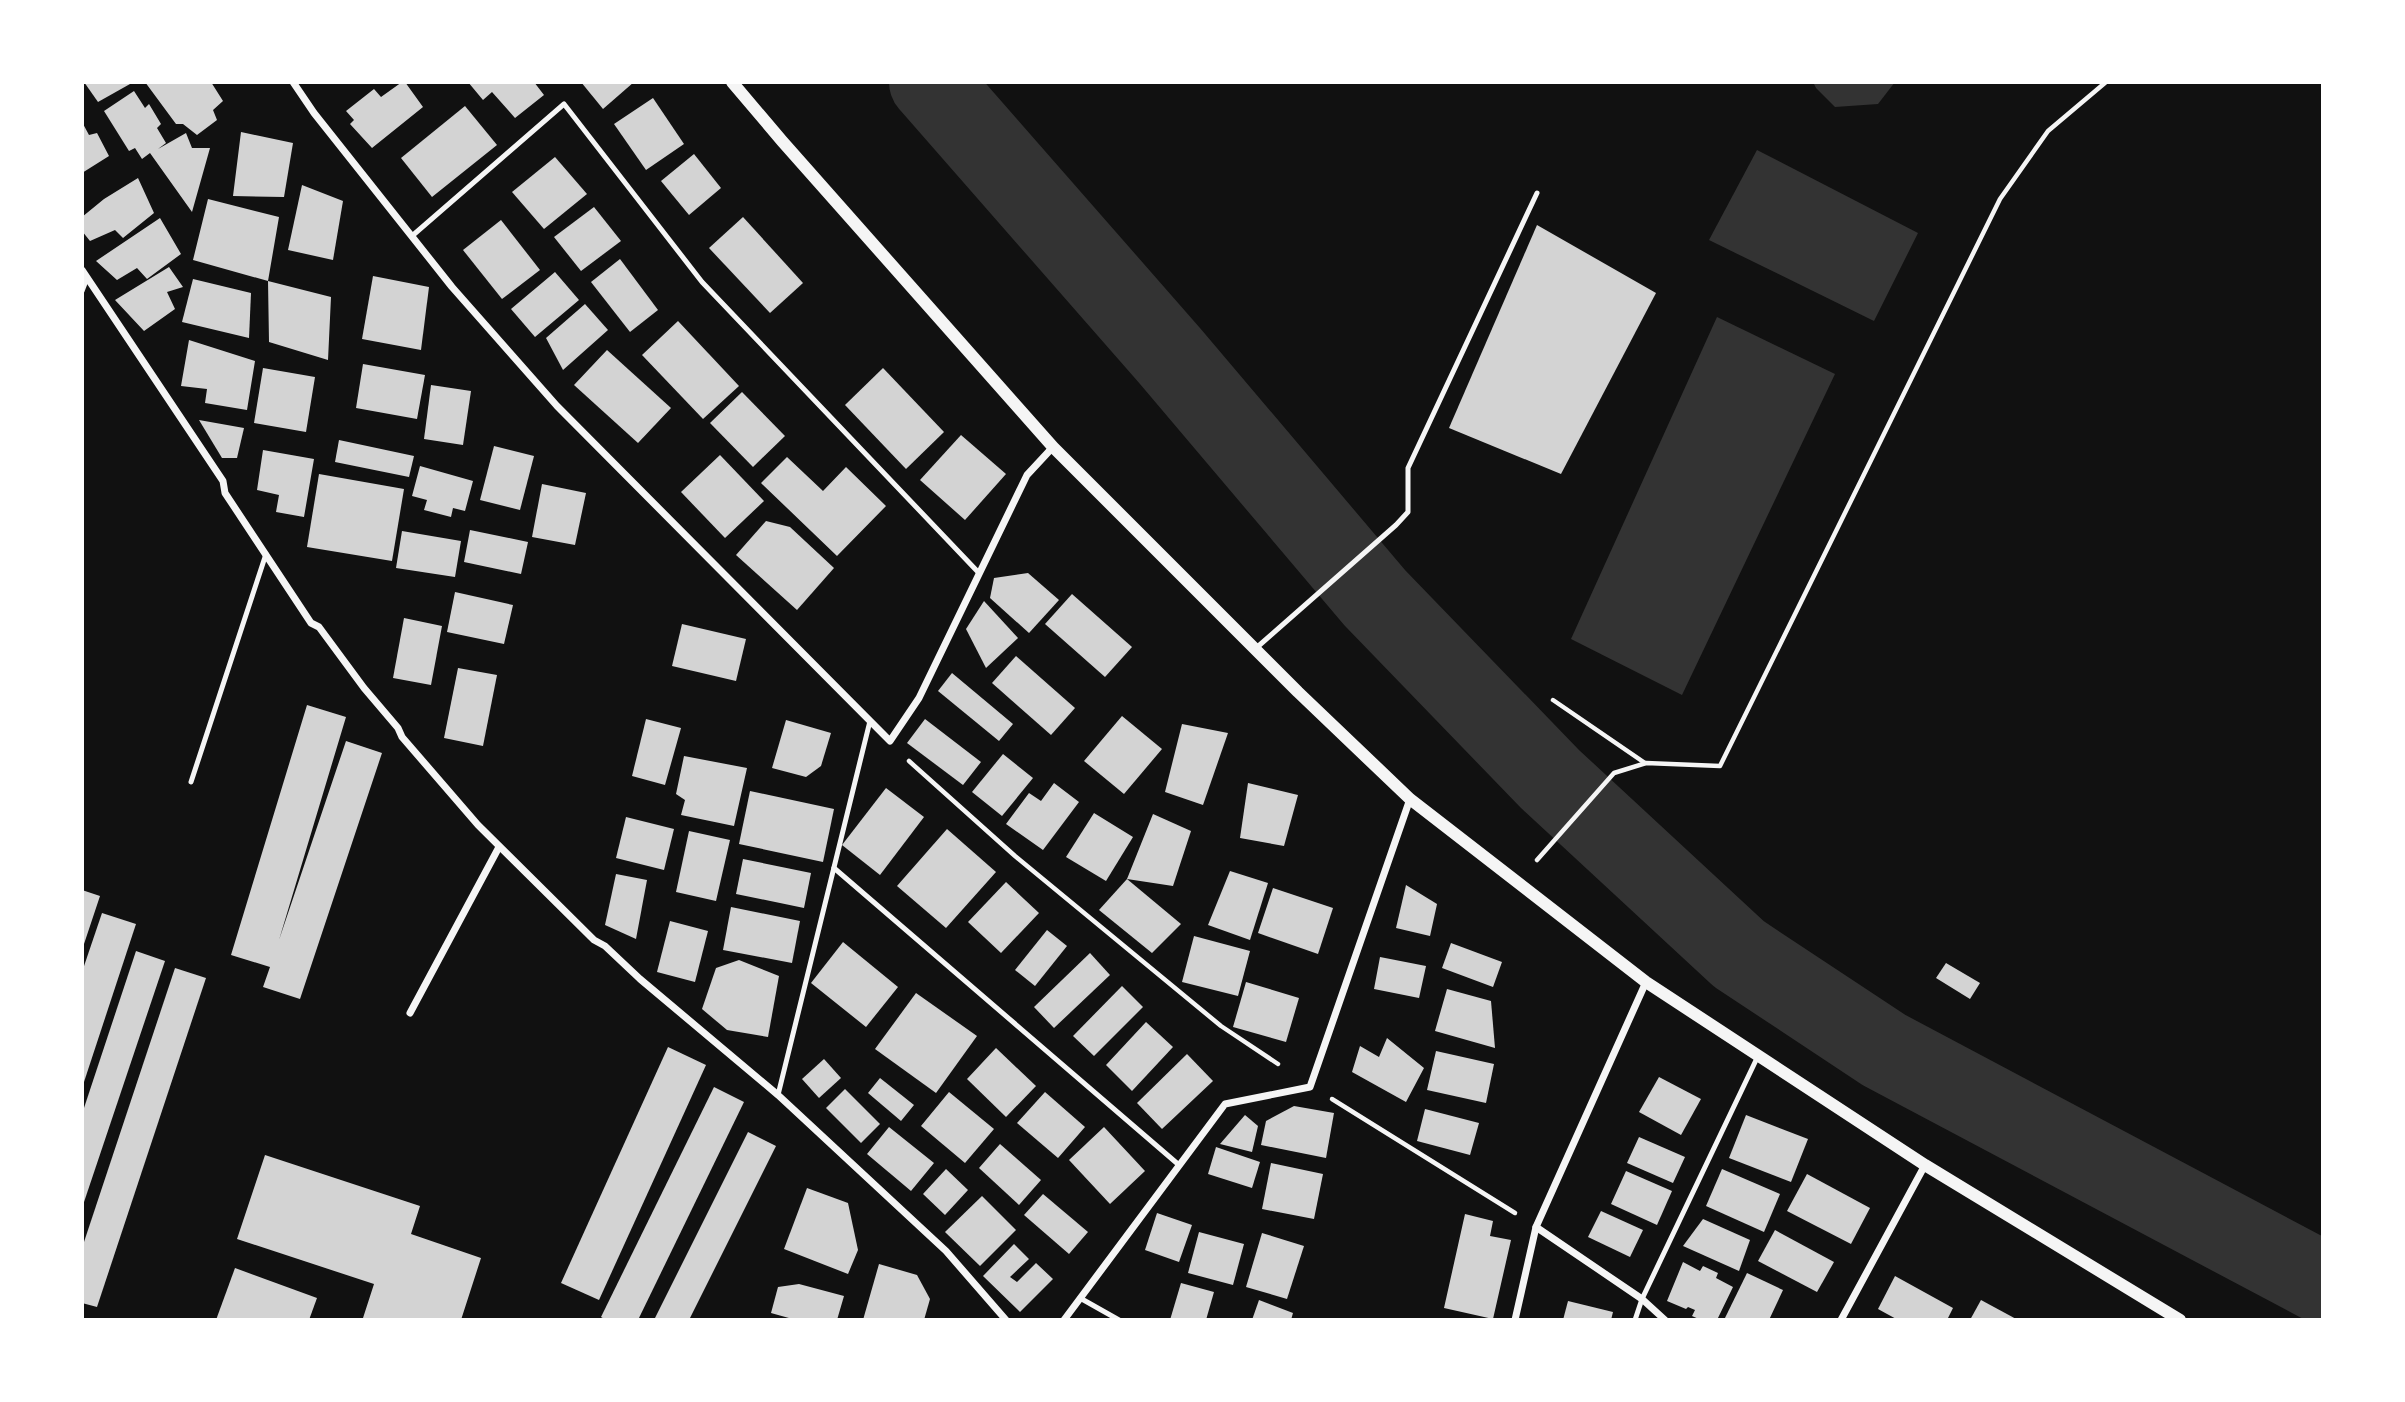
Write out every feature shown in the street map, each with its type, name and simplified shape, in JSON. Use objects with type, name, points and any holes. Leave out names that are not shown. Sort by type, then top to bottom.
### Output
[{"type":"street","points":[[293,82],[314,113],[452,287],[557,406],[890,741],[919,698],[1027,475],[1053,447]]},
{"type":"street","points":[[732,82],[1053,447],[1410,799],[1646,982],[1925,1165],[2180,1320]]},
{"type":"street","points":[[85,274],[223,481],[225,492],[311,623],[319,627],[364,688],[398,728],[402,737],[499,846],[594,940],[605,946],[640,979],[778,1095],[946,1251],[1006,1320]]},
{"type":"street","points":[[1064,1320],[1225,1104],[1310,1087],[1410,799]]},
{"type":"street","points":[[410,1013],[499,846]]},
{"type":"street","points":[[1515,1320],[1536,1227],[1646,982]]},
{"type":"street","points":[[1841,1320],[1925,1165]]},
{"type":"street","points":[[1536,1227],[1642,1299],[1665,1320]]},
{"type":"lane","points":[[412,236],[564,103],[702,282],[978,572]]},
{"type":"lane","points":[[1255,649],[1408,512],[1408,468],[1537,193]]},
{"type":"lane","points":[[82,291],[85,274]]},
{"type":"lane","points":[[191,782],[265,554]]},
{"type":"lane","points":[[778,1095],[870,721]]},
{"type":"lane","points":[[834,868],[1179,1165]]},
{"type":"lane","points":[[1635,1320],[1642,1299],[1758,1056]]},
{"type":"lane","points":[[1080,1298],[1119,1320]]},
{"type":"path","points":[[1559,835],[1614,774],[1646,763],[1720,766],[2000,199],[2048,131],[2106,82]]},
{"type":"path","points":[[1553,700],[1646,763]]},
{"type":"path","points":[[890,741],[1015,856],[1200,1009],[1310,1087],[1335,1100],[1536,1227]]},
{"type":"shaded area","points":[[1813,82],[1895,82],[1878,104],[1835,107]]},
{"type":"shaded area","points":[[1757,150],[1918,233],[1874,321],[1709,240]]},
{"type":"shaded area","points":[[1717,317],[1835,374],[1682,695],[1571,639]]},
{"type":"building","points":[[84,82],[129,82],[130,84],[98,102]]},
{"type":"building","points":[[145,82],[211,82],[223,101],[213,110],[217,120],[197,135],[183,124],[176,124]]},
{"type":"building","points":[[405,82],[423,107],[372,148],[350,124],[354,120],[346,111],[374,89],[381,97]]},
{"type":"building","points":[[468,82],[534,82],[544,95],[515,118],[492,92],[483,100]]},
{"type":"building","points":[[581,82],[634,82],[603,109]]},
{"type":"building","points":[[134,91],[145,108],[149,104],[161,124],[157,128],[166,143],[158,149],[186,133],[192,148],[210,148],[192,212],[150,153],[142,159],[135,148],[129,151],[104,111]]},
{"type":"building","points":[[653,98],[684,144],[646,170],[614,124]]},
{"type":"building","points":[[465,106],[497,145],[432,197],[401,158]]},
{"type":"building","points":[[82,122],[89,135],[97,133],[109,156],[82,173]]},
{"type":"building","points":[[241,132],[293,143],[284,197],[233,196]]},
{"type":"building","points":[[694,154],[721,188],[689,215],[661,181]]},
{"type":"building","points":[[555,157],[587,194],[544,229],[512,192]]},
{"type":"building","points":[[138,178],[154,213],[123,238],[115,230],[90,241],[82,231],[82,217],[104,199]]},
{"type":"building","points":[[302,185],[343,201],[333,260],[288,250]]},
{"type":"building","points":[[208,199],[279,217],[268,281],[193,260]]},
{"type":"building","points":[[594,207],[621,241],[581,271],[554,237]]},
{"type":"building","points":[[743,217],[803,283],[770,313],[709,248]]},
{"type":"building","points":[[160,218],[181,254],[147,279],[137,268],[117,280],[96,261]]},
{"type":"building","points":[[501,220],[540,270],[502,299],[463,250]]},
{"type":"building","points":[[1537,225],[1656,293],[1561,474],[1449,428]]},
{"type":"building","points":[[620,259],[658,310],[630,332],[591,282]]},
{"type":"building","points":[[169,267],[183,287],[167,292],[175,309],[144,331],[115,300]]},
{"type":"building","points":[[555,272],[579,300],[535,337],[511,309]]},
{"type":"building","points":[[373,276],[429,287],[421,350],[362,339]]},
{"type":"building","points":[[193,279],[251,293],[249,338],[182,322]]},
{"type":"building","points":[[268,281],[331,297],[328,360],[269,342]]},
{"type":"building","points":[[585,304],[608,330],[563,370],[546,338]]},
{"type":"building","points":[[678,321],[739,386],[703,419],[642,355]]},
{"type":"building","points":[[189,340],[255,361],[247,410],[205,403],[207,389],[181,386]]},
{"type":"building","points":[[607,350],[671,408],[638,443],[574,385]]},
{"type":"building","points":[[363,364],[425,375],[417,419],[356,408]]},
{"type":"building","points":[[263,368],[315,377],[306,432],[254,423]]},
{"type":"building","points":[[883,368],[944,432],[906,469],[845,405]]},
{"type":"building","points":[[431,385],[471,391],[463,445],[424,439]]},
{"type":"building","points":[[742,392],[785,436],[753,467],[710,423]]},
{"type":"building","points":[[199,420],[244,428],[237,458],[222,458]]},
{"type":"building","points":[[961,435],[1006,474],[965,520],[920,480]]},
{"type":"building","points":[[339,440],[414,456],[409,477],[335,462]]},
{"type":"building","points":[[494,446],[534,456],[520,510],[480,500]]},
{"type":"building","points":[[263,450],[314,459],[304,517],[276,512],[279,495],[257,490]]},
{"type":"building","points":[[720,455],[764,501],[725,538],[681,492]]},
{"type":"building","points":[[787,457],[823,491],[846,467],[886,506],[837,556],[761,483]]},
{"type":"building","points":[[420,466],[473,481],[465,511],[453,508],[451,517],[424,510],[427,500],[412,496]]},
{"type":"building","points":[[319,474],[404,489],[392,561],[307,547]]},
{"type":"building","points":[[542,484],[586,493],[575,545],[532,537]]},
{"type":"building","points":[[766,521],[790,527],[834,568],[797,610],[736,555]]},
{"type":"building","points":[[470,530],[528,542],[521,574],[464,562]]},
{"type":"building","points":[[402,531],[461,541],[455,577],[396,568]]},
{"type":"building","points":[[1028,573],[1059,600],[1029,633],[990,598],[994,578]]},
{"type":"building","points":[[455,592],[513,605],[504,644],[447,632]]},
{"type":"building","points":[[1072,594],[1132,647],[1105,677],[1045,624]]},
{"type":"building","points":[[984,601],[1018,638],[986,668],[966,629]]},
{"type":"building","points":[[404,618],[442,626],[431,685],[393,678]]},
{"type":"building","points":[[682,624],[746,639],[736,681],[672,666]]},
{"type":"building","points":[[1016,656],[1075,708],[1051,735],[992,683]]},
{"type":"building","points":[[458,668],[497,675],[483,746],[444,738]]},
{"type":"building","points":[[952,673],[1013,724],[999,741],[938,691]]},
{"type":"building","points":[[307,705],[346,717],[279,940],[346,741],[382,753],[300,999],[263,987],[270,967],[231,955]]},
{"type":"building","points":[[1122,716],[1162,749],[1124,794],[1084,761]]},
{"type":"building","points":[[646,719],[681,728],[665,785],[632,776]]},
{"type":"building","points":[[925,719],[981,762],[963,785],[907,743]]},
{"type":"building","points":[[786,720],[831,733],[821,766],[806,777],[772,768]]},
{"type":"building","points":[[1182,724],[1228,733],[1203,805],[1165,792]]},
{"type":"building","points":[[1003,754],[1033,778],[1002,816],[972,792]]},
{"type":"building","points":[[684,756],[747,768],[734,826],[681,815],[685,800],[676,794]]},
{"type":"building","points":[[1054,783],[1079,802],[1043,850],[1006,824],[1029,793],[1041,801]]},
{"type":"building","points":[[1248,783],[1298,795],[1284,846],[1240,838]]},
{"type":"building","points":[[886,788],[924,817],[880,875],[842,845]]},
{"type":"building","points":[[750,791],[834,809],[823,862],[739,844]]},
{"type":"building","points":[[1094,813],[1133,837],[1106,881],[1066,857]]},
{"type":"building","points":[[1153,814],[1191,831],[1173,886],[1127,879]]},
{"type":"building","points":[[626,817],[674,829],[664,870],[616,858]]},
{"type":"building","points":[[947,829],[996,872],[946,928],[897,886]]},
{"type":"building","points":[[689,831],[730,840],[716,901],[676,892]]},
{"type":"building","points":[[743,859],[811,873],[804,908],[736,894]]},
{"type":"building","points":[[1230,871],[1268,883],[1250,940],[1208,925]]},
{"type":"building","points":[[616,874],[647,880],[636,939],[605,925]]},
{"type":"building","points":[[1127,879],[1181,924],[1152,953],[1099,910]]},
{"type":"building","points":[[1006,882],[1039,913],[1001,953],[968,922]]},
{"type":"building","points":[[1406,885],[1437,904],[1430,936],[1396,928]]},
{"type":"building","points":[[1273,888],[1333,908],[1318,954],[1258,933]]},
{"type":"building","points":[[82,890],[100,896],[83,947],[82,947]]},
{"type":"building","points":[[731,907],[800,921],[792,963],[723,950]]},
{"type":"building","points":[[102,913],[136,924],[83,1085],[82,972]]},
{"type":"building","points":[[670,921],[708,931],[695,982],[657,972]]},
{"type":"building","points":[[1047,930],[1067,946],[1035,986],[1015,970]]},
{"type":"building","points":[[1194,936],[1250,951],[1238,996],[1182,982]]},
{"type":"building","points":[[843,942],[898,987],[866,1027],[811,983]]},
{"type":"building","points":[[1451,943],[1502,962],[1493,987],[1442,968]]},
{"type":"building","points":[[136,951],[165,961],[82,1208],[82,1114]]},
{"type":"building","points":[[1090,953],[1110,975],[1054,1028],[1034,1007]]},
{"type":"building","points":[[1380,957],[1426,966],[1419,998],[1374,989]]},
{"type":"building","points":[[739,960],[779,976],[768,1037],[727,1030],[702,1009],[716,968]]},
{"type":"building","points":[[1946,963],[1980,983],[1970,999],[1936,978]]},
{"type":"building","points":[[175,968],[206,978],[97,1307],[82,1303],[82,1248]]},
{"type":"building","points":[[1246,982],[1299,998],[1286,1042],[1233,1027]]},
{"type":"building","points":[[1122,986],[1143,1007],[1094,1056],[1073,1036]]},
{"type":"building","points":[[1447,989],[1491,1001],[1495,1048],[1435,1031]]},
{"type":"building","points":[[916,993],[977,1036],[936,1093],[875,1049]]},
{"type":"building","points":[[1146,1022],[1173,1047],[1132,1091],[1106,1065]]},
{"type":"building","points":[[1387,1038],[1424,1068],[1406,1102],[1352,1072],[1360,1046],[1379,1057]]},
{"type":"building","points":[[668,1047],[706,1065],[599,1300],[561,1283]]},
{"type":"building","points":[[996,1048],[1036,1086],[1006,1117],[967,1079]]},
{"type":"building","points":[[1436,1051],[1494,1064],[1486,1103],[1427,1090]]},
{"type":"building","points":[[1187,1054],[1213,1081],[1162,1129],[1137,1103]]},
{"type":"building","points":[[824,1059],[841,1078],[819,1098],[802,1079]]},
{"type":"building","points":[[1659,1077],[1701,1099],[1681,1135],[1639,1112]]},
{"type":"building","points":[[880,1078],[914,1105],[901,1121],[868,1093]]},
{"type":"building","points":[[714,1087],[744,1102],[638,1320],[606,1320],[601,1317]]},
{"type":"building","points":[[845,1089],[880,1124],[861,1143],[826,1108]]},
{"type":"building","points":[[949,1092],[994,1129],[965,1163],[921,1126]]},
{"type":"building","points":[[1045,1092],[1085,1127],[1058,1158],[1017,1123]]},
{"type":"building","points":[[1294,1106],[1334,1113],[1326,1158],[1261,1145],[1266,1121]]},
{"type":"building","points":[[1425,1109],[1479,1123],[1470,1155],[1417,1141]]},
{"type":"building","points":[[1245,1115],[1258,1126],[1252,1152],[1220,1144]]},
{"type":"building","points":[[1746,1115],[1808,1139],[1791,1182],[1729,1158]]},
{"type":"building","points":[[889,1127],[934,1163],[911,1191],[867,1154]]},
{"type":"building","points":[[1104,1127],[1145,1171],[1110,1204],[1069,1160]]},
{"type":"building","points":[[748,1132],[776,1146],[689,1320],[654,1320]]},
{"type":"building","points":[[1639,1137],[1685,1157],[1673,1183],[1627,1163]]},
{"type":"building","points":[[1000,1144],[1041,1180],[1019,1205],[979,1168]]},
{"type":"building","points":[[1216,1147],[1260,1162],[1252,1188],[1208,1174]]},
{"type":"building","points":[[265,1155],[420,1206],[411,1234],[481,1258],[461,1320],[363,1318],[374,1284],[237,1239]]},
{"type":"building","points":[[1271,1163],[1323,1174],[1314,1219],[1262,1209]]},
{"type":"building","points":[[946,1169],[968,1190],[945,1215],[923,1194]]},
{"type":"building","points":[[1722,1169],[1780,1194],[1764,1232],[1706,1206]]},
{"type":"building","points":[[1626,1171],[1672,1191],[1657,1225],[1611,1204]]},
{"type":"building","points":[[1807,1174],[1870,1208],[1851,1244],[1787,1211]]},
{"type":"building","points":[[807,1188],[848,1203],[858,1250],[848,1274],[784,1249]]},
{"type":"building","points":[[1043,1194],[1088,1232],[1069,1254],[1024,1215]]},
{"type":"building","points":[[982,1196],[1016,1230],[980,1266],[945,1232]]},
{"type":"building","points":[[1601,1211],[1643,1230],[1630,1257],[1588,1237]]},
{"type":"building","points":[[1157,1213],[1192,1225],[1179,1262],[1145,1250]]},
{"type":"building","points":[[1465,1214],[1493,1221],[1490,1236],[1511,1240],[1493,1319],[1444,1308]]},
{"type":"building","points":[[1703,1219],[1750,1240],[1739,1271],[1683,1246]]},
{"type":"building","points":[[1775,1230],[1834,1262],[1817,1292],[1758,1261]]},
{"type":"building","points":[[1199,1232],[1244,1244],[1233,1285],[1188,1273]]},
{"type":"building","points":[[1262,1233],[1304,1246],[1287,1299],[1246,1287]]},
{"type":"building","points":[[1014,1244],[1029,1259],[1010,1277],[1017,1282],[1036,1263],[1053,1279],[1020,1312],[983,1276]]},
{"type":"building","points":[[1683,1262],[1700,1271],[1703,1266],[1718,1273],[1716,1278],[1733,1287],[1717,1320],[1701,1320],[1692,1316],[1695,1310],[1667,1301]]},
{"type":"building","points":[[879,1264],[917,1275],[930,1299],[924,1320],[863,1320]]},
{"type":"building","points":[[235,1268],[317,1298],[309,1320],[216,1320]]},
{"type":"building","points":[[1747,1273],[1783,1290],[1769,1320],[1724,1320]]},
{"type":"building","points":[[1895,1276],[1953,1308],[1947,1320],[1898,1320],[1878,1309]]},
{"type":"building","points":[[1181,1283],[1214,1292],[1206,1320],[1170,1320]]},
{"type":"building","points":[[799,1284],[844,1296],[837,1320],[796,1320],[771,1313],[778,1287]]},
{"type":"building","points":[[1259,1300],[1293,1313],[1291,1320],[1252,1320]]},
{"type":"building","points":[[1981,1300],[2018,1320],[1970,1320]]},
{"type":"building","points":[[1568,1301],[1613,1312],[1611,1320],[1563,1320]]},
{"type":"waterway","points":[[930,82],[1170,356],[1375,598],[1550,779],[1739,954],[1884,1050],[2323,1283]]}]
